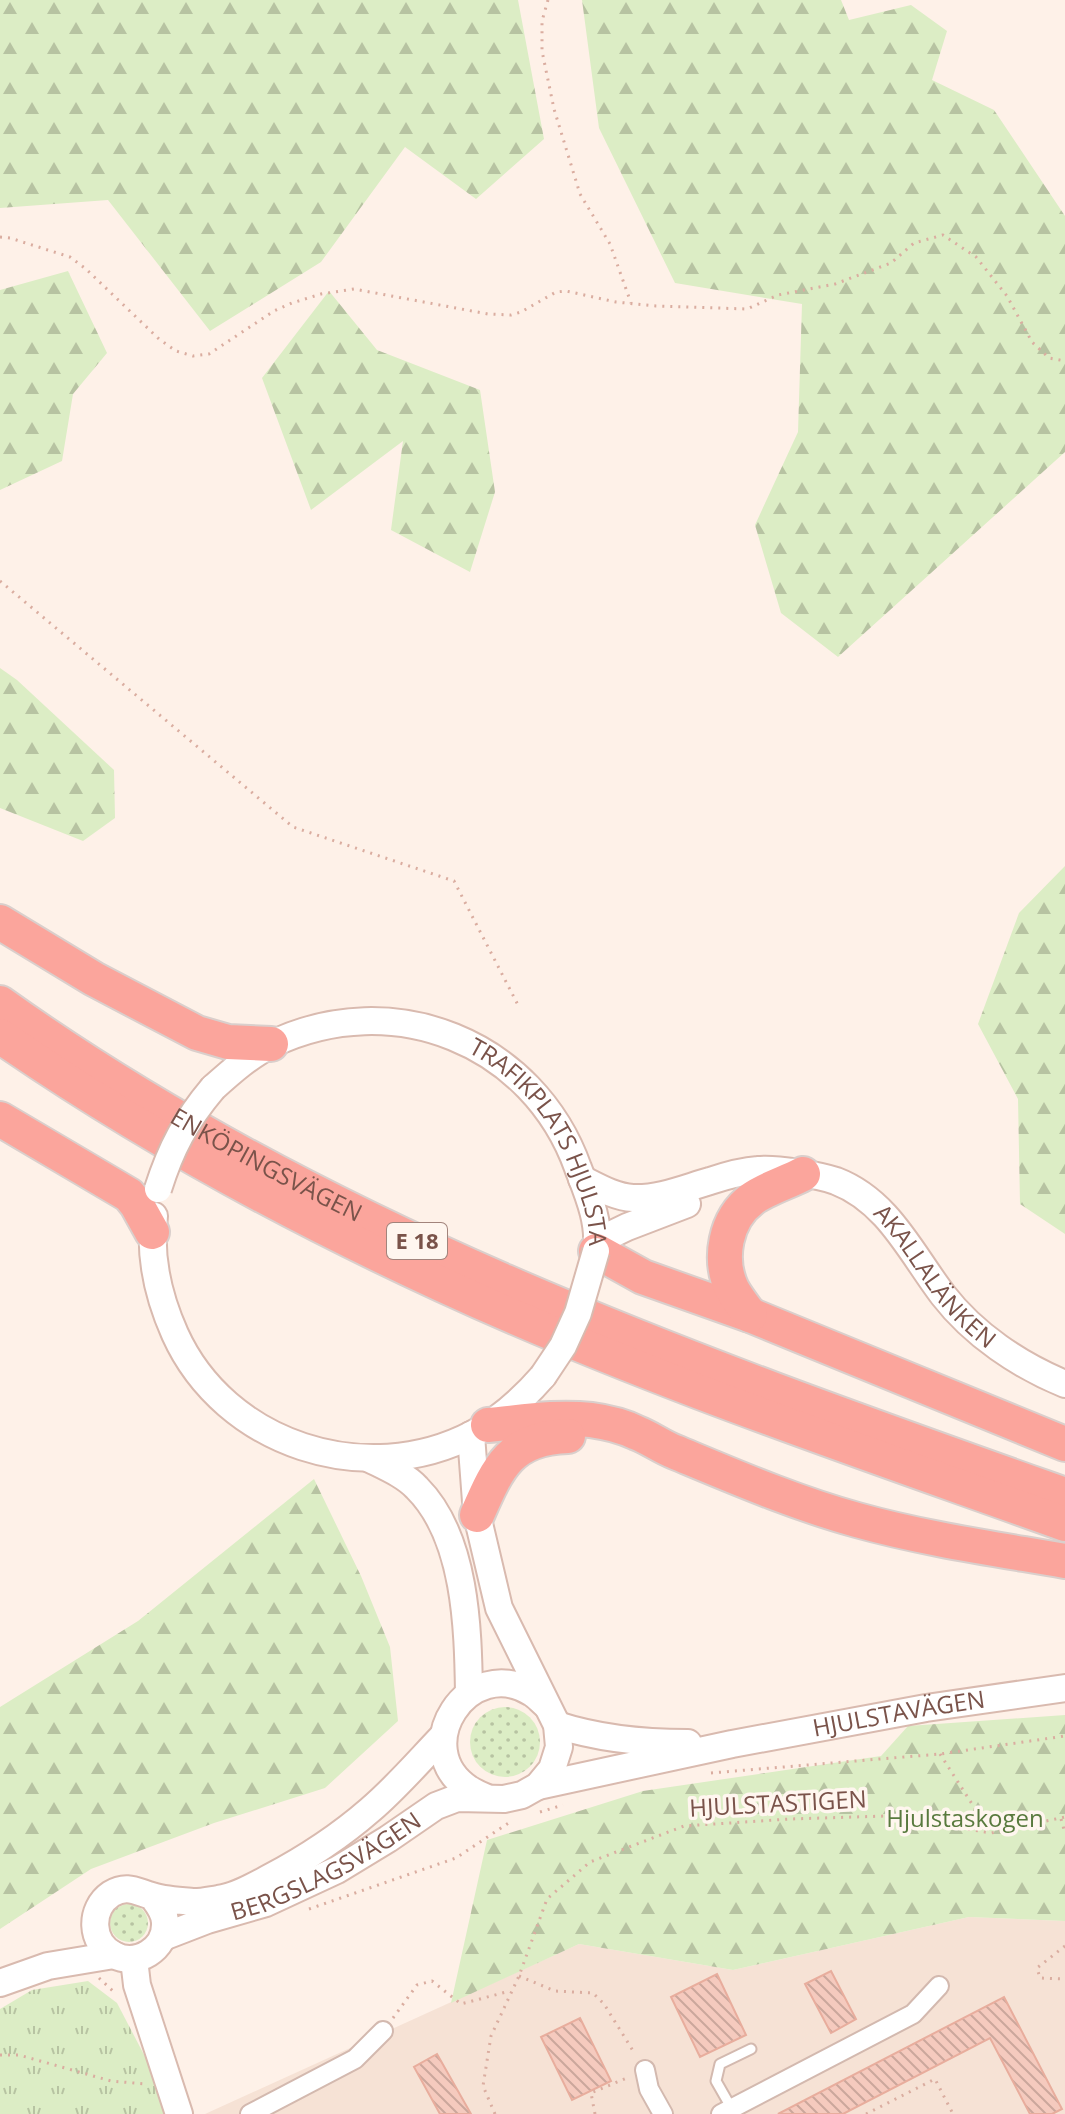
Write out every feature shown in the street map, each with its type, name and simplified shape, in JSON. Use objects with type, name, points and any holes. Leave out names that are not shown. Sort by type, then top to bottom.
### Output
[{"type":"highway","points":[[0,922],[94,979],[197,1033],[228,1042],[271,1044]]},
{"type":"highway","name":"ENKÖPINGSVÄGEN","points":[[0,1003],[121,1084],[308,1190],[497,1278],[647,1340],[856,1435]]},
{"type":"highway","name":"ENKÖPINGSVÄGEN","points":[[0,1036],[188,1155],[323,1227],[444,1285],[553,1333],[856,1435]]},
{"type":"highway","points":[[0,1119],[129,1195],[152,1232]]},
{"type":"highway","points":[[750,1315],[733,1291],[725,1268],[725,1244],[735,1218],[752,1199],[803,1174]]},
{"type":"highway","points":[[597,1246],[643,1277],[750,1315],[1065,1444]]},
{"type":"highway","points":[[479,1430],[554,1419],[591,1420],[631,1430],[667,1449],[794,1500],[857,1520],[1065,1561]]},
{"type":"highway","name":"E 18","points":[[856,1435],[1065,1495]]},
{"type":"highway","name":"E 18","points":[[856,1435],[1065,1524]]},
{"type":"highway","points":[[477,1515],[493,1478],[525,1444],[539,1439],[589,1436],[667,1449]]},
{"type":"main road","name":"TRAFIKPLATS HJULSTA","points":[[351,1021],[389,1021],[426,1027],[462,1040],[496,1059],[544,1104],[566,1139],[589,1198],[597,1246],[578,1313],[563,1346],[527,1395],[479,1430],[422,1453],[370,1459],[321,1453],[288,1442],[254,1425],[225,1403],[200,1377],[180,1346],[165,1313],[156,1279],[152,1232],[158,1189],[179,1134],[195,1110],[213,1088],[241,1063],[271,1044],[310,1029],[351,1021]]},
{"type":"main road","name":"AKALLALÄNKEN","points":[[582,1179],[631,1198],[658,1197],[715,1179],[759,1170],[835,1181],[863,1195],[892,1222],[945,1297],[967,1320],[1021,1363],[1065,1384]]},
{"type":"main road","name":"AKALLALÄNKEN","points":[[597,1246],[627,1227],[712,1194],[756,1181],[803,1174]]},
{"type":"main road","points":[[479,1430],[477,1515],[499,1608],[552,1716],[559,1747],[552,1769],[538,1786]]},
{"type":"main road","points":[[370,1459],[415,1485],[429,1501],[445,1532],[458,1566],[469,1648],[469,1693],[489,1685],[511,1684],[532,1692],[552,1716]]},
{"type":"main road","name":"HJULSTAVÄGEN","points":[[538,1786],[732,1744],[926,1708],[1065,1688]]},
{"type":"main road","name":"BERGSLAGSVÄGEN","points":[[48,1966],[95,1928],[96,1914],[113,1893],[126,1889],[197,1902],[224,1899],[294,1865],[324,1846],[371,1809],[443,1736],[447,1720],[456,1705],[469,1693]]},
{"type":"main road","name":"HJULSTAVÄGEN","points":[[552,1716],[580,1733],[613,1739],[651,1743],[732,1744]]},
{"type":"main road","points":[[443,1736],[445,1756],[454,1774],[468,1789],[485,1797]]},
{"type":"main road","name":"BERGSLAGSVÄGEN","points":[[8,1980],[48,1966],[146,1956],[163,1937],[266,1903],[337,1870],[436,1806],[457,1798],[504,1799],[522,1795],[538,1786]]},
{"type":"main road","points":[[152,1896],[161,1908],[165,1922],[163,1937]]},
{"type":"main road","points":[[95,1928],[105,1948],[124,1957],[137,1985],[179,2114]]},
{"type":"street","points":[[727,2111],[913,2014],[939,1986]]},
{"type":"street","points":[[250,2114],[355,2059],[383,2031]]},
{"type":"street","points":[[645,2070],[649,2089],[663,2114]]},
{"type":"lane","points":[[727,2111],[716,2081],[720,2064],[751,2049]]},
{"type":"path","points":[[548,0],[542,21],[542,51],[554,109],[580,194],[610,244],[631,303]]},
{"type":"path","points":[[0,237],[70,257],[159,339],[176,351],[193,356],[209,354],[274,311],[292,303],[354,289],[488,314],[511,315],[556,292],[566,291],[616,302],[747,309],[778,295],[849,279],[891,263],[914,243],[943,235],[976,257],[1007,296],[1032,342],[1049,358],[1065,361]]},
{"type":"path","points":[[0,581],[293,827],[454,881],[518,1005]]},
{"type":"path","points":[[709,1773],[940,1754],[1065,1736]]},
{"type":"path","points":[[940,1754],[991,1833]]},
{"type":"path","points":[[528,1815],[569,1803]]},
{"type":"path","name":"HJULSTASTIGEN","points":[[495,2114],[483,2086],[491,2036],[519,1976],[547,1899],[590,1862],[684,1826],[886,1816],[991,1833],[1063,1818]]},
{"type":"path","points":[[1063,1818],[1065,1833]]},
{"type":"path","points":[[297,1914],[456,1858],[514,1819]]},
{"type":"path","points":[[1065,1946],[1037,1968],[1040,1978],[1065,1979]]},
{"type":"path","points":[[519,1976],[555,1991],[593,1993],[604,2004],[645,2070],[591,2093],[595,2114]]},
{"type":"path","points":[[383,2031],[417,1985],[432,1981],[461,2004],[512,1990]]},
{"type":"path","points":[[0,2055],[19,2055],[111,2081],[148,2084]]},
{"type":"path","points":[[866,2114],[935,2079],[953,2114]]},
{"type":"shaded area","points":[[969,1917],[1065,1921],[1065,2114],[205,2114],[579,1944],[733,1970]]},
{"type":"green space","points":[[0,0],[518,0],[544,139],[476,199],[405,147],[321,262],[210,331],[108,200],[0,208]]},
{"type":"green space","points":[[582,0],[841,0],[849,20],[911,5],[947,31],[932,80],[994,110],[1065,216],[1065,452],[838,657],[781,613],[755,525],[798,432],[802,304],[675,283],[599,128]]},
{"type":"green space","points":[[68,271],[107,353],[73,394],[62,461],[0,490],[0,290]]},
{"type":"green space","points":[[329,291],[377,350],[480,390],[495,492],[470,572],[391,530],[403,441],[311,510],[262,378]]},
{"type":"green space","points":[[0,668],[114,770],[115,818],[83,841],[0,808]]},
{"type":"green space","points":[[1065,866],[1065,1234],[1020,1204],[1018,1099],[978,1024],[1019,913]]},
{"type":"green space","points":[[314,1479],[361,1576],[390,1647],[398,1721],[325,1788],[214,1823],[91,1869],[0,1929],[0,1707],[138,1621]]},
{"type":"green space","points":[[512,1707],[534,1722],[540,1742],[538,1756],[530,1767],[519,1775],[498,1777],[480,1767],[472,1756],[470,1735],[480,1717],[491,1709]]},
{"type":"green space","name":"Hjulstaskogen","points":[[1065,1715],[1065,1921],[969,1917],[733,1970],[579,1944],[451,2003],[487,1840],[643,1791],[881,1756],[908,1726]]},
{"type":"green space","points":[[129,1904],[143,1909],[148,1923],[143,1937],[129,1942],[115,1937],[110,1923],[115,1909]]},
{"type":"green space","points":[[88,1981],[117,2003],[152,2070],[166,2114],[0,2114],[0,2009],[32,1990]]},
{"type":"building","points":[[831,1971],[856,2019],[831,2033],[805,1984]]},
{"type":"building","points":[[717,1974],[746,2035],[700,2057],[671,1997]]},
{"type":"building","points":[[1004,1997],[1062,2109],[1052,2114],[1030,2114],[990,2038],[843,2114],[778,2114]]},
{"type":"building","points":[[580,2018],[611,2081],[572,2100],[541,2037]]},
{"type":"building","points":[[437,2054],[471,2114],[440,2114],[414,2067]]}]
